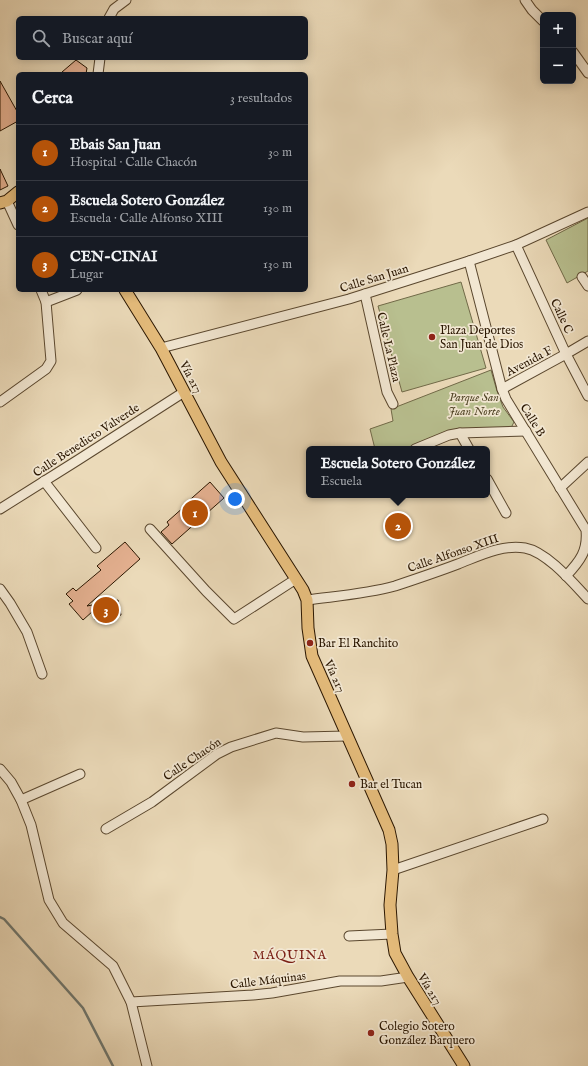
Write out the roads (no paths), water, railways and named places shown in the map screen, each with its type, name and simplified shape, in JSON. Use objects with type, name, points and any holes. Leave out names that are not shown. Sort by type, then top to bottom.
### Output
[{"type":"main road","points":[[4,202],[16,193]]},
{"type":"main road","name":"Vía 217","points":[[126,292],[160,348],[221,462],[303,590],[307,600],[308,628],[312,656],[389,830],[392,844],[393,870],[390,905],[395,953],[408,978],[464,1066]]},
{"type":"street","points":[[110,16],[114,5],[126,0]]},
{"type":"street","points":[[525,0],[532,10],[540,17]]},
{"type":"street","points":[[576,56],[588,73]]},
{"type":"street","points":[[98,72],[100,60]]},
{"type":"street","points":[[4,202],[16,223]]},
{"type":"street","name":"Calle San Juan","points":[[160,348],[349,299],[469,261],[516,245],[588,212]]},
{"type":"street","name":"Calle C","points":[[516,245],[566,354],[588,396]]},
{"type":"street","name":"Calle B","points":[[469,261],[502,389],[506,399],[560,488],[587,529],[584,553],[579,562],[566,576]]},
{"type":"street","points":[[582,277],[588,286]]},
{"type":"street","points":[[0,402],[46,369],[51,361],[46,302],[42,292]]},
{"type":"street","points":[[46,302],[72,292]]},
{"type":"street","name":"Calle La Plaza","points":[[365,294],[387,392],[393,404]]},
{"type":"street","name":"Avenida F","points":[[502,389],[588,341]]},
{"type":"street","name":"Calle Benedicto Valverde","points":[[0,509],[184,392]]},
{"type":"street","points":[[422,446],[449,435],[460,433],[526,431]]},
{"type":"street","points":[[460,433],[467,446]]},
{"type":"street","points":[[560,488],[588,462]]},
{"type":"street","points":[[44,481],[96,548]]},
{"type":"street","points":[[490,485],[506,513]]},
{"type":"street","points":[[150,529],[206,591],[234,619],[296,579]]},
{"type":"street","name":"Calle Alfonso XIII","points":[[307,600],[363,593],[394,586],[508,547],[526,548],[543,555],[588,599]]},
{"type":"street","points":[[0,589],[27,632],[42,674]]},
{"type":"street","name":"Calle Chacón","points":[[106,829],[152,802],[217,754],[231,747],[276,733],[303,737],[347,736]]},
{"type":"street","points":[[0,769],[11,782],[32,824],[49,900],[63,923],[113,966],[130,1002],[147,1066]]},
{"type":"street","points":[[21,800],[80,774]]},
{"type":"street","points":[[393,870],[543,819]]},
{"type":"street","points":[[349,936],[392,934]]},
{"type":"street","name":"Calle Máquinas","points":[[130,1002],[253,995],[340,981],[381,981],[408,978]]},
{"type":"waterway","points":[[0,917],[4,919],[83,1008],[113,1066]]},
{"type":"place","name":"Plaza Deportes San Juan de Dios","points":[[432,337]]},
{"type":"place","name":"Ebais San Juan","points":[[195,513]]},
{"type":"place","name":"Escuela Sotero González","points":[[398,526]]},
{"type":"place","name":"CEN-CINAI","points":[[106,610]]},
{"type":"place","name":"Bar El Ranchito","points":[[310,643]]},
{"type":"place","name":"Bar el Tucan","points":[[352,784]]},
{"type":"place","name":"Colegio Sotero González Barquero","points":[[371,1033]]},
{"type":"district","name":"MÁQUINA","points":[[290,954]]},
{"type":"park label","name":"Parque San Juan Norte","points":[[474,404]]}]
